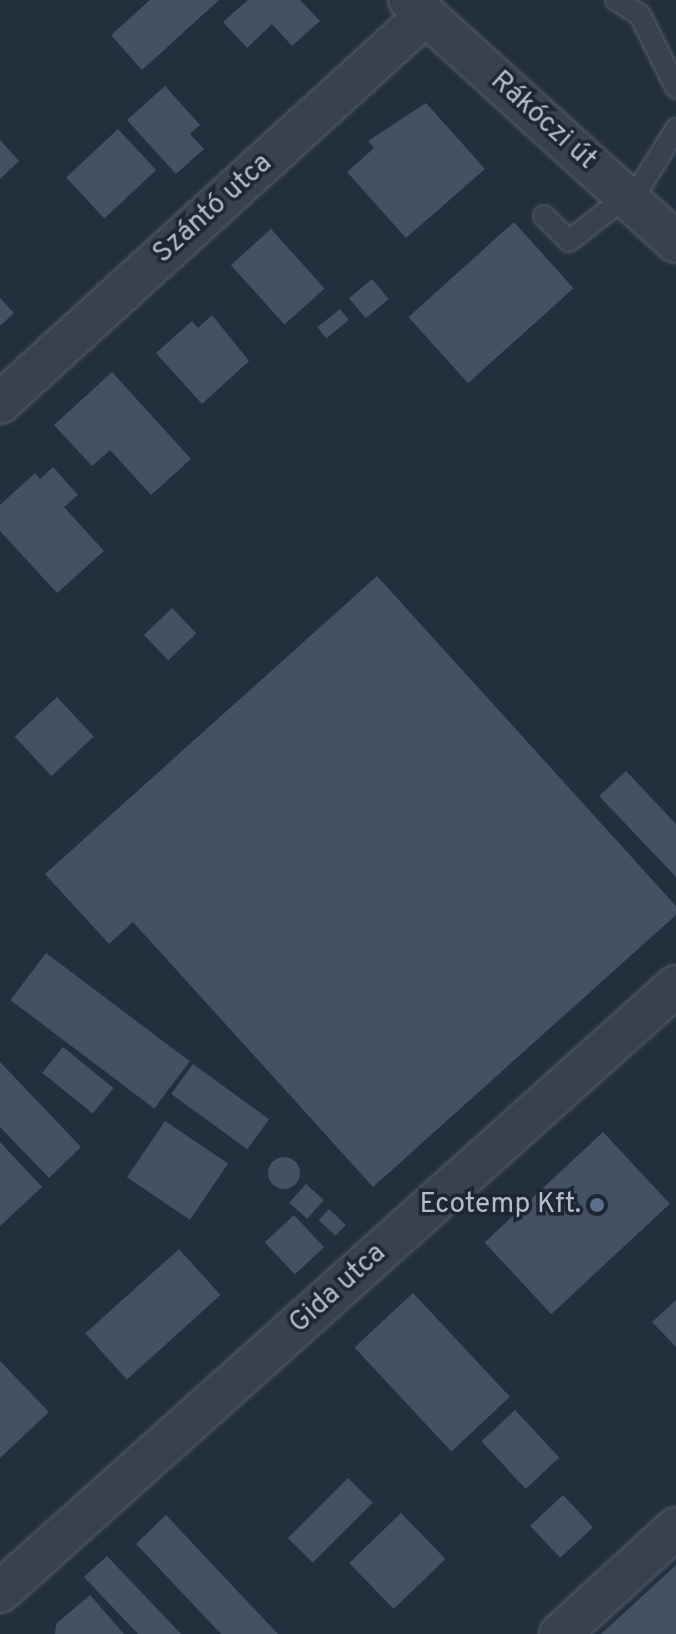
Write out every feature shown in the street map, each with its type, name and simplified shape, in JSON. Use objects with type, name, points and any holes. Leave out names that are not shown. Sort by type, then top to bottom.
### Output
[{"type":"street","name":"Rákóczi út","points":[[418,8],[676,242]]},
{"type":"street","name":"Szántó utca","points":[[0,403],[418,8]]},
{"type":"street","name":"Gida utca","points":[[0,1592],[676,986]]},
{"type":"street","points":[[560,1634],[676,1528]]},
{"type":"lane","points":[[616,0],[640,15],[676,88]]},
{"type":"lane","points":[[544,216],[569,241],[598,211],[628,197],[676,129]]},
{"type":"building","points":[[150,0],[219,0],[142,70],[111,35]]},
{"type":"building","points":[[248,0],[300,0],[320,21],[292,46],[272,24],[247,48],[223,22]]},
{"type":"building","points":[[165,86],[200,125],[190,134],[204,149],[176,174],[127,120]]},
{"type":"building","points":[[426,103],[485,169],[406,238],[347,172],[374,148],[368,141]]},
{"type":"building","points":[[118,129],[156,170],[104,218],[66,177]]},
{"type":"building","points":[[0,140],[19,161],[0,179]]},
{"type":"building","points":[[514,222],[574,288],[468,383],[408,317]]},
{"type":"building","points":[[271,229],[325,288],[284,325],[231,265]]},
{"type":"building","points":[[372,279],[389,299],[366,318],[349,298]]},
{"type":"building","points":[[0,298],[14,313],[0,326]]},
{"type":"building","points":[[340,309],[349,320],[326,338],[317,327]]},
{"type":"building","points":[[212,315],[249,361],[202,404],[156,353],[192,321],[198,328]]},
{"type":"building","points":[[112,372],[191,459],[151,495],[110,450],[92,466],[54,425]]},
{"type":"building","points":[[53,467],[78,495],[64,507],[104,551],[57,593],[0,531],[0,505],[35,473],[40,479]]},
{"type":"building","points":[[377,576],[676,906],[676,915],[373,1187],[133,922],[109,944],[45,874]]},
{"type":"building","points":[[172,608],[196,633],[168,660],[144,635]]},
{"type":"building","points":[[57,697],[94,736],[51,776],[15,737]]},
{"type":"building","points":[[626,771],[676,824],[676,877],[599,796]]},
{"type":"building","points":[[46,953],[190,1061],[154,1108],[10,1000]]},
{"type":"building","points":[[63,1047],[114,1088],[93,1114],[42,1073]]},
{"type":"building","points":[[0,1062],[81,1147],[49,1178],[0,1127]]},
{"type":"building","points":[[193,1064],[269,1119],[247,1149],[171,1094]]},
{"type":"building","points":[[165,1121],[228,1163],[190,1220],[127,1177]]},
{"type":"building","points":[[603,1132],[670,1204],[551,1314],[485,1242]]},
{"type":"building","points":[[0,1142],[42,1187],[0,1226]]},
{"type":"building","points":[[284,1157],[295,1162],[300,1173],[295,1184],[284,1189],[273,1184],[268,1173],[273,1162]]},
{"type":"building","points":[[306,1184],[324,1200],[307,1219],[289,1203]]},
{"type":"building","points":[[329,1209],[346,1225],[336,1236],[319,1220]]},
{"type":"building","points":[[294,1215],[324,1247],[295,1274],[265,1242]]},
{"type":"building","points":[[179,1249],[220,1295],[127,1379],[85,1333]]},
{"type":"building","points":[[413,1293],[510,1397],[451,1451],[354,1348]]},
{"type":"building","points":[[676,1300],[676,1347],[652,1322]]},
{"type":"building","points":[[0,1361],[49,1412],[0,1458]]},
{"type":"building","points":[[515,1410],[559,1458],[526,1489],[481,1441]]},
{"type":"building","points":[[348,1478],[373,1503],[313,1563],[288,1538]]},
{"type":"building","points":[[563,1495],[593,1527],[560,1558],[530,1526]]},
{"type":"building","points":[[401,1513],[445,1559],[394,1609],[349,1563]]},
{"type":"building","points":[[166,1515],[278,1634],[221,1634],[136,1544]]},
{"type":"building","points":[[107,1556],[181,1634],[138,1634],[84,1577]]},
{"type":"building","points":[[676,1565],[676,1634],[601,1634]]},
{"type":"building","points":[[90,1595],[124,1634],[55,1634],[56,1624]]},
{"type":"place","name":"Ecotemp Kft.","points":[[597,1205]]}]
